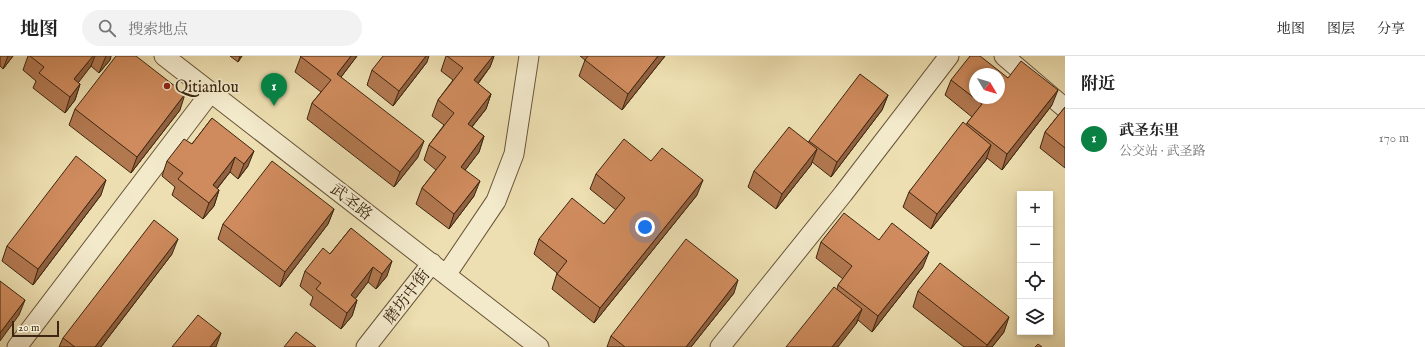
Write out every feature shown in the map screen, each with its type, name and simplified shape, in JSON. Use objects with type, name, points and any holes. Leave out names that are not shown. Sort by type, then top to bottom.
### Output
[{"type":"street","name":"武圣路","points":[[164,56],[539,347]]},
{"type":"street","name":"磨坊中街","points":[[366,347],[439,269],[496,201],[514,154],[529,56]]},
{"type":"street","points":[[720,347],[843,194],[949,56]]},
{"type":"street","points":[[1004,56],[1065,108]]},
{"type":"street","points":[[17,347],[211,92]]},
{"type":"building","points":[[30,56],[93,56],[74,79],[80,84],[70,97],[39,73],[44,67]]},
{"type":"building","points":[[116,56],[136,56],[185,94],[137,157],[75,109]]},
{"type":"building","points":[[300,56],[351,56],[337,74],[424,141],[400,172],[312,103],[331,80]]},
{"type":"building","points":[[383,56],[426,56],[399,91],[372,70]]},
{"type":"building","points":[[447,56],[493,56],[474,80],[491,94],[468,124],[484,136],[461,167],[480,181],[454,214],[422,188],[446,157],[429,145],[454,113],[438,100],[463,68]]},
{"type":"building","points":[[588,56],[658,56],[628,94],[585,60]]},
{"type":"building","points":[[970,56],[980,56],[995,68],[969,68],[969,94],[951,80]]},
{"type":"building","points":[[1021,61],[1058,90],[1007,154],[967,123],[982,104],[1005,104],[1005,76],[1008,78]]},
{"type":"building","points":[[860,74],[888,95],[837,162],[809,141]]},
{"type":"building","points":[[1065,107],[1065,148],[1045,132]]},
{"type":"building","points":[[212,118],[254,151],[244,164],[235,157],[213,185],[219,190],[209,203],[178,179],[183,173],[167,161],[184,139],[192,144]]},
{"type":"building","points":[[963,122],[991,145],[937,214],[909,192]]},
{"type":"building","points":[[789,127],[817,149],[782,194],[754,171]]},
{"type":"building","points":[[624,139],[651,161],[662,148],[703,180],[600,308],[557,274],[567,261],[539,239],[572,198],[604,224],[625,198],[596,174]]},
{"type":"building","points":[[76,156],[106,180],[38,269],[7,246]]},
{"type":"building","points":[[272,161],[334,209],[285,272],[223,224]]},
{"type":"building","points":[[844,213],[879,240],[892,223],[929,252],[878,316],[838,285],[852,266],[821,242]]},
{"type":"building","points":[[154,220],[178,239],[95,347],[75,347],[63,338]]},
{"type":"building","points":[[351,228],[392,261],[382,274],[373,267],[351,295],[357,300],[347,313],[316,289],[321,283],[305,271],[323,248],[330,254]]},
{"type":"building","points":[[686,239],[738,280],[686,347],[625,347],[611,336]]},
{"type":"building","points":[[940,263],[1009,317],[987,345],[918,291]]},
{"type":"building","points":[[0,281],[25,300],[0,333]]},
{"type":"building","points":[[834,287],[862,309],[832,347],[786,347]]},
{"type":"building","points":[[198,315],[221,333],[210,347],[172,347]]},
{"type":"building","points":[[296,332],[316,347],[284,347]]},
{"type":"building","points":[[1038,344],[1042,347],[1035,347]]},
{"type":"place","name":"Qitianlou","points":[[167,86]]},
{"type":"place","name":"武圣东里","points":[[274,106]]}]
